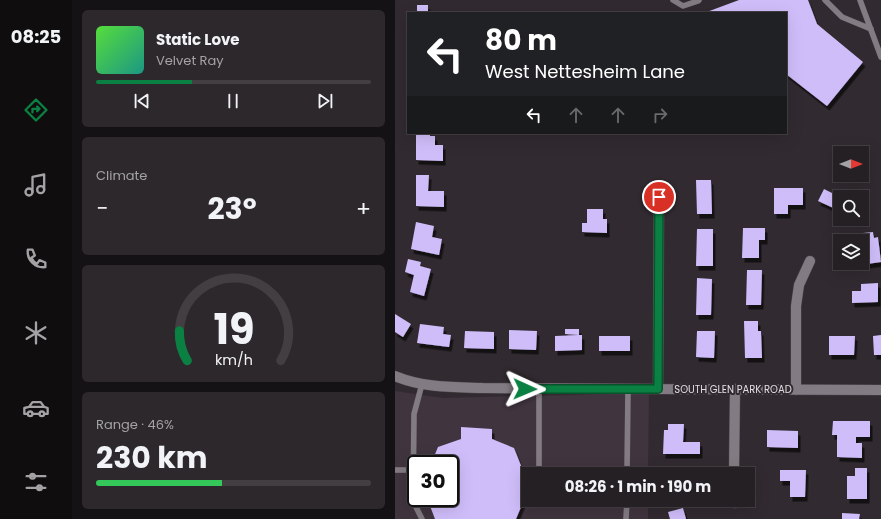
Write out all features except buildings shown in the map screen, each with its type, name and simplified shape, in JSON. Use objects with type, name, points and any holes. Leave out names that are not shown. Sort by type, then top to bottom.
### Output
[{"type":"street","points":[[658,389],[659,197]]},
{"type":"street","points":[[796,390],[796,306],[799,285],[810,261]]},
{"type":"street","name":"SOUTH GLEN PARK ROAD","points":[[395,376],[438,387],[539,389],[881,390]]},
{"type":"street","points":[[734,467],[735,389]]},
{"type":"lane","points":[[673,0],[683,6],[699,0]]},
{"type":"lane","points":[[825,0],[842,17],[871,29]]},
{"type":"lane","points":[[860,0],[881,57]]},
{"type":"lane","points":[[413,455],[414,414],[422,384]]},
{"type":"lane","points":[[539,389],[539,467]]},
{"type":"lane","points":[[627,467],[628,389]]},
{"type":"lane","points":[[395,470],[407,470]]},
{"type":"lane","points":[[416,507],[422,519]]},
{"type":"lane","points":[[626,519],[627,507]]},
{"type":"shaded area","points":[[395,391],[443,398],[649,393],[648,467],[521,467],[521,507],[648,507],[648,519],[395,519]]},
{"type":"route","points":[[525,389],[658,389],[659,197]]}]
